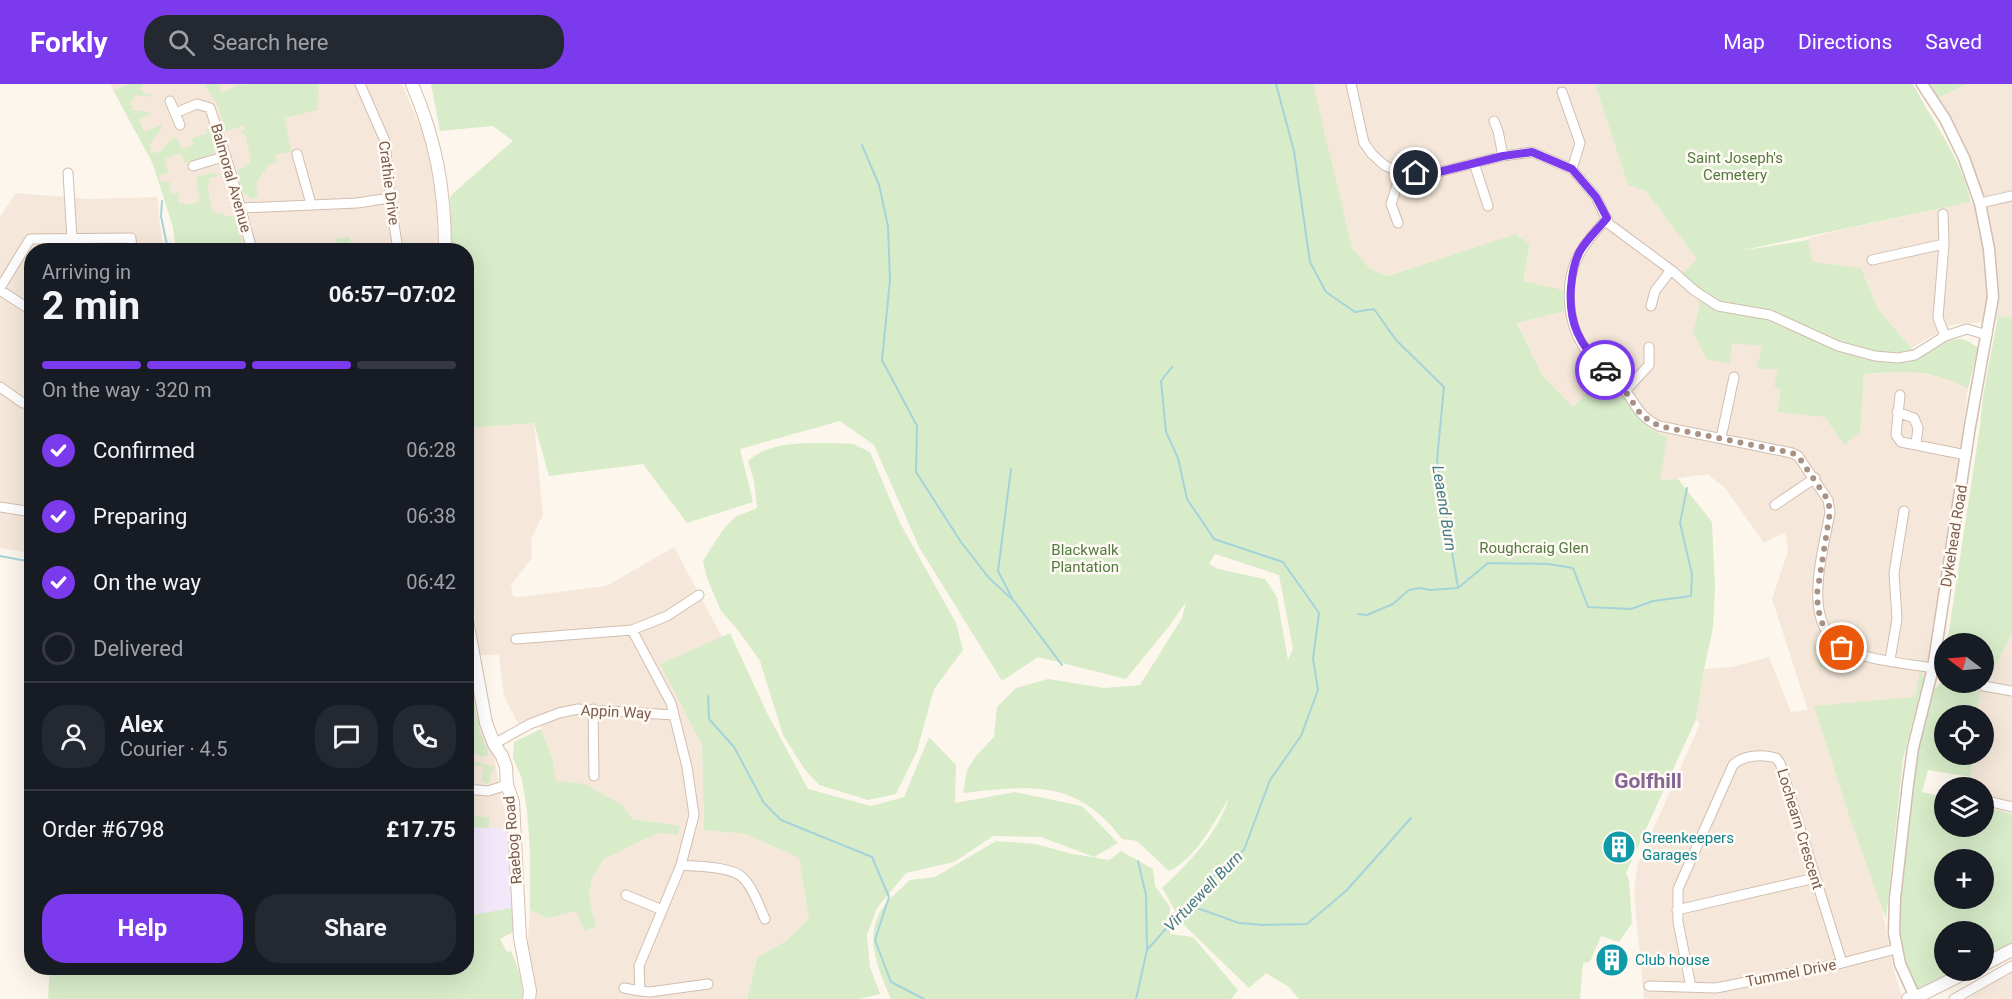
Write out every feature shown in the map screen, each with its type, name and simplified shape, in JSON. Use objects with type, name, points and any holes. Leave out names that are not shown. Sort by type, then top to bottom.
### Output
[{"type":"main road","points":[[412,84],[438,159],[442,186],[445,243]]},
{"type":"main road","name":"Raebog Road","points":[[474,658],[486,723],[494,744],[502,756],[513,802],[520,939],[530,999]]},
{"type":"main road","points":[[1994,959],[2012,950]]},
{"type":"main road","points":[[1911,998],[1947,981]]},
{"type":"street","name":"Crathie Drive","points":[[360,84],[385,141],[397,243]]},
{"type":"street","points":[[1351,84],[1364,143],[1384,165],[1401,173],[1431,174],[1503,156],[1532,152],[1572,169],[1596,197],[1610,224],[1695,291],[1718,306],[1770,315],[1830,343],[1875,356],[1898,358],[1915,355],[1945,336],[1966,330],[1987,335]]},
{"type":"street","name":"Dykehead Road","points":[[1911,998],[1896,949],[1895,898],[1908,784],[1913,748],[1933,668],[1993,297],[1989,249],[1980,203],[1964,158],[1945,119],[1922,84]]},
{"type":"street","points":[[1562,92],[1580,143],[1572,169]]},
{"type":"street","points":[[170,101],[180,126]]},
{"type":"street","name":"Balmoral Avenue","points":[[176,113],[197,104],[210,108],[250,243]]},
{"type":"street","points":[[1494,121],[1503,156]]},
{"type":"street","points":[[297,154],[311,204]]},
{"type":"street","points":[[193,166],[226,156]]},
{"type":"street","points":[[1474,163],[1488,206]]},
{"type":"street","points":[[69,173],[72,239]]},
{"type":"street","points":[[1398,223],[1391,204],[1401,173]]},
{"type":"street","points":[[1980,203],[2012,196]]},
{"type":"street","points":[[240,208],[357,203],[390,198]]},
{"type":"street","points":[[1943,214],[1944,244],[1938,318],[1945,336]]},
{"type":"street","points":[[1607,218],[1580,252],[1570,295],[1571,316],[1576,331],[1589,354],[1625,391],[1648,421],[1659,426],[1798,456],[1828,500],[1830,512],[1817,594],[1821,622],[1831,640],[1852,652],[1933,668]]},
{"type":"street","points":[[27,243],[30,238],[131,238],[131,243]]},
{"type":"street","points":[[1872,260],[1944,244]]},
{"type":"street","points":[[24,248],[0,289],[24,306]]},
{"type":"street","points":[[1651,306],[1655,291],[1671,270]]},
{"type":"street","points":[[1625,391],[1649,365],[1649,347]]},
{"type":"street","points":[[1721,438],[1734,377]]},
{"type":"street","points":[[0,387],[24,403]]},
{"type":"street","points":[[1900,396],[1896,435],[1901,441],[1966,455]]},
{"type":"street","points":[[1897,412],[1914,418],[1918,428],[1914,444]]},
{"type":"street","points":[[1775,505],[1815,478]]},
{"type":"street","points":[[0,507],[24,511]]},
{"type":"street","points":[[1890,660],[1897,619],[1893,573],[1904,511]]},
{"type":"street","points":[[516,639],[632,630],[667,616],[699,595]]},
{"type":"street","points":[[632,630],[671,703],[687,767],[694,815],[681,866],[639,966],[640,991]]},
{"type":"street","points":[[1994,688],[2012,691]]},
{"type":"street","name":"Appin Way","points":[[494,744],[530,724],[559,713],[578,709],[674,714]]},
{"type":"street","points":[[593,709],[594,776]]},
{"type":"street","name":"Lochearn Crescent","points":[[1691,987],[1677,910],[1678,890],[1732,765],[1738,760],[1758,756],[1776,758],[1780,763],[1842,963]]},
{"type":"street","points":[[474,790],[488,791],[507,784]]},
{"type":"street","points":[[1994,803],[2012,807]]},
{"type":"street","points":[[681,866],[733,872],[742,877],[765,919]]},
{"type":"street","points":[[1677,910],[1815,878]]},
{"type":"street","points":[[626,895],[662,909]]},
{"type":"street","name":"Tummel Drive","points":[[1649,986],[1716,988],[1842,963],[1896,949]]},
{"type":"street","points":[[1954,999],[2012,966]]},
{"type":"street","points":[[624,988],[650,992],[708,984]]},
{"type":"shaded area","points":[[110,84],[402,84],[424,136],[438,194],[437,243],[243,243],[234,215],[173,227],[153,164]]},
{"type":"shaded area","points":[[1309,84],[1595,84],[1628,185],[1646,191],[1697,259],[1683,273],[1700,303],[1693,332],[1732,342],[1762,346],[1779,370],[1774,386],[1825,417],[1860,432],[1864,374],[1909,371],[1944,378],[1968,389],[1936,633],[1934,633],[1928,694],[1913,700],[1825,705],[1878,886],[1893,968],[1903,999],[1644,999],[1634,894],[1637,866],[1700,724],[1696,719],[1704,669],[1732,667],[1769,657],[1791,712],[1808,710],[1772,599],[1788,551],[1785,532],[1764,543],[1725,488],[1707,474],[1660,481],[1655,433],[1642,423],[1626,401],[1603,377],[1573,407],[1542,375],[1517,322],[1564,311],[1523,281],[1530,245],[1517,234],[1388,276],[1370,269],[1352,248]]},
{"type":"shaded area","points":[[1967,84],[2012,84],[2012,317],[1998,316],[1997,321],[1951,325],[1911,348],[1878,309],[1861,268],[1813,262],[1808,240],[1832,232],[1971,202],[1981,191],[1969,156],[1936,99]]},
{"type":"shaded area","points":[[16,193],[89,199],[157,197],[163,243],[24,243],[24,552],[0,548],[0,217]]},
{"type":"shaded area","points":[[534,423],[543,515],[531,539],[532,558],[511,585],[513,596],[606,586],[674,547],[722,637],[661,664],[702,745],[704,830],[746,834],[799,858],[809,919],[787,940],[757,958],[747,999],[533,999],[527,949],[530,910],[548,918],[576,910],[597,925],[591,908],[589,891],[592,879],[603,860],[660,833],[678,835],[680,826],[633,819],[622,805],[556,781],[553,760],[541,729],[547,713],[520,727],[504,696],[499,655],[479,655],[474,611],[474,427]]},
{"type":"shaded area","points":[[2012,634],[2012,805],[1994,800],[1994,777],[1971,777],[1973,765],[1994,765],[1994,705],[1978,705],[1980,693],[1994,693],[1994,669]]},
{"type":"shaded area","points":[[474,655],[508,828],[474,827]]},
{"type":"shaded area","points":[[474,827],[508,828],[512,908],[474,915]]},
{"type":"shaded area","points":[[2012,970],[2012,999],[1967,999]]},
{"type":"green space","points":[[129,84],[144,84],[140,89],[154,97],[134,95],[133,100],[129,103],[133,106],[132,110],[150,112],[151,114],[139,119],[144,132],[161,125],[162,128],[149,145],[152,147],[149,151],[153,154],[156,151],[160,153],[174,137],[178,139],[181,149],[194,145],[192,139],[207,133],[206,130],[210,128],[216,149],[214,153],[184,163],[181,153],[165,159],[168,173],[159,175],[160,182],[169,181],[171,194],[180,193],[179,203],[184,203],[184,205],[197,203],[200,200],[196,177],[216,172],[217,177],[209,178],[210,185],[207,186],[212,209],[210,212],[223,213],[224,217],[234,215],[243,243],[175,243],[173,227],[153,164],[113,90]]},
{"type":"green space","points":[[204,84],[219,84],[222,93],[239,84],[243,86],[246,84],[318,84],[318,110],[285,118],[291,152],[276,154],[277,163],[269,164],[256,184],[258,197],[251,199],[243,192],[237,170],[244,168],[244,165],[250,163],[251,159],[245,134],[241,134],[244,125],[226,132],[217,104]]},
{"type":"green space","points":[[431,84],[1313,84],[1352,248],[1370,269],[1388,276],[1516,234],[1530,244],[1523,281],[1563,290],[1564,311],[1517,323],[1542,375],[1573,407],[1603,376],[1643,422],[1667,437],[1660,480],[1678,479],[1712,522],[1715,586],[1713,628],[1696,719],[1626,873],[1629,880],[1632,923],[1619,942],[1601,936],[1590,962],[1583,963],[1580,999],[1299,999],[1289,987],[1266,973],[1249,988],[1182,923],[1162,888],[1210,836],[1229,798],[1196,849],[1188,858],[1169,871],[1137,841],[1122,839],[1105,819],[1087,805],[1069,796],[1051,790],[1031,788],[963,793],[967,770],[976,756],[994,737],[997,707],[1016,688],[1048,679],[1104,688],[1140,685],[1182,618],[1186,602],[1126,679],[1038,657],[1002,681],[919,547],[874,445],[840,421],[740,449],[753,502],[687,523],[643,464],[549,476],[534,423],[474,427],[474,243],[452,243],[450,196],[513,141],[493,126],[440,131]],"holes":[[[1215,554],[1279,575],[1293,649],[1288,660],[1277,597],[1265,579],[1218,569],[1209,564]]]},
{"type":"green space","name":"Saint Joseph's Cemetery","points":[[1595,84],[1913,84],[1954,156],[1971,202],[1739,251],[1808,240],[1813,262],[1861,268],[1878,309],[1911,348],[1925,355],[1957,339],[1978,348],[1968,389],[1954,382],[1917,373],[1864,374],[1860,432],[1844,445],[1825,417],[1777,412],[1781,390],[1774,386],[1778,370],[1757,368],[1762,346],[1732,343],[1730,363],[1707,360],[1693,332],[1700,303],[1683,273],[1697,259],[1646,191],[1628,185]]},
{"type":"green space","points":[[1928,84],[1967,84],[1936,99]]},
{"type":"green space","points":[[350,237],[351,243],[336,243],[335,239]]},
{"type":"green space","points":[[1998,316],[2012,317],[2012,634],[1994,669],[1994,633],[1949,633],[1983,396]]},
{"type":"green space","points":[[787,444],[853,444],[870,452],[900,523],[956,623],[963,650],[934,689],[917,751],[896,794],[868,800],[819,785],[805,770],[783,735],[760,661],[721,611],[707,578],[703,561],[722,531],[735,517],[757,508],[754,481],[748,461],[766,450]]},
{"type":"green space","points":[[730,633],[767,713],[808,789],[871,806],[904,797],[929,737],[956,765],[955,803],[1015,792],[1082,806],[1118,843],[1094,857],[1041,837],[993,836],[954,862],[906,873],[877,908],[867,935],[870,967],[880,994],[859,999],[747,999],[757,958],[787,940],[809,919],[799,858],[746,834],[704,830],[702,745],[660,664]]},
{"type":"green space","points":[[1825,642],[1836,651],[1828,669],[1820,668],[1813,646]]},
{"type":"green space","points":[[1920,672],[1924,679],[1903,759],[1886,919],[1853,827],[1814,706],[1915,697]]},
{"type":"green space","points":[[1934,689],[1934,693],[1980,693],[1978,705],[1934,705],[1934,765],[1973,765],[1971,777],[1928,770],[1922,792],[1934,795],[1934,837],[1994,837],[1994,809],[2012,814],[2012,944],[1994,952],[1994,921],[1934,921],[1934,981],[1938,981],[1915,992],[1903,963],[1895,912],[1907,793],[1928,694]]},
{"type":"green space","points":[[474,702],[479,729],[489,755],[483,757],[474,753]]},
{"type":"green space","points":[[541,729],[553,760],[556,781],[585,784],[622,805],[633,819],[680,826],[678,835],[660,833],[603,860],[592,879],[589,891],[591,908],[597,926],[585,931],[576,911],[548,918],[530,910],[527,811],[522,779],[513,758],[514,742]]},
{"type":"green space","points":[[474,761],[494,767],[488,784],[482,781],[484,766],[474,766]]},
{"type":"green space","points":[[474,816],[489,817],[489,828],[474,827]]},
{"type":"green space","points":[[996,841],[1035,844],[1109,860],[1121,851],[1153,869],[1155,886],[1170,907],[1170,934],[1193,937],[1238,990],[1231,999],[891,999],[879,968],[874,946],[873,935],[881,910],[910,880],[935,877]]},
{"type":"green space","points":[[512,908],[513,932],[500,939],[507,952],[511,951],[516,963],[523,999],[48,999],[50,975],[474,975],[474,915]]},
{"type":"waterway","name":"Leaend Burn","points":[[1276,84],[1294,151],[1310,262],[1326,292],[1355,312],[1374,309],[1396,340],[1444,387],[1437,460],[1458,588],[1488,563],[1548,564],[1573,568],[1588,607],[1631,609],[1653,601],[1691,596],[1692,574],[1680,523],[1687,488]]},
{"type":"waterway","points":[[862,145],[879,185],[888,226],[890,280],[882,360],[917,426],[916,472],[961,542],[989,578],[1014,601],[1062,665]]},
{"type":"waterway","points":[[162,201],[161,216],[167,243]]},
{"type":"waterway","name":"Virtuewell Burn","points":[[1136,999],[1147,950],[1209,880],[1244,850],[1270,780],[1301,736],[1318,690],[1313,659],[1319,613],[1283,562],[1214,539],[1187,499],[1178,458],[1166,432],[1161,381],[1172,367]]},
{"type":"waterway","points":[[1011,469],[998,571],[1013,600]]},
{"type":"waterway","points":[[0,556],[24,560]]},
{"type":"waterway","points":[[1358,614],[1367,615],[1393,604],[1409,590],[1458,588]]},
{"type":"waterway","points":[[708,696],[709,719],[734,747],[764,803],[781,820],[872,857],[889,897],[875,940],[891,982],[924,999]]},
{"type":"waterway","points":[[1189,905],[1239,923],[1307,924],[1347,890],[1411,818]]},
{"type":"waterway","points":[[1138,861],[1146,895],[1147,950]]},
{"type":"way so far","points":[[1605,370],[1625,391],[1642,416],[1659,426],[1798,456],[1828,500],[1830,512],[1817,594],[1818,608],[1826,632],[1831,640],[1842,648]]},
{"type":"place","name":"Greenkeepers Garages","points":[[1619,847]]},
{"type":"place","name":"Club house","points":[[1612,960]]},
{"type":"district","name":"Golfhill","points":[[1648,781]]},
{"type":"route","points":[[1416,173],[1431,174],[1503,156],[1532,152],[1572,169],[1596,197],[1607,218],[1580,252],[1572,276],[1570,295],[1571,316],[1576,331],[1589,354],[1605,370]]},
{"type":"park label","name":"Roughcraig Glen","points":[[1534,548]]},
{"type":"park label","name":"Blackwalk Plantation","points":[[1085,558]]}]
